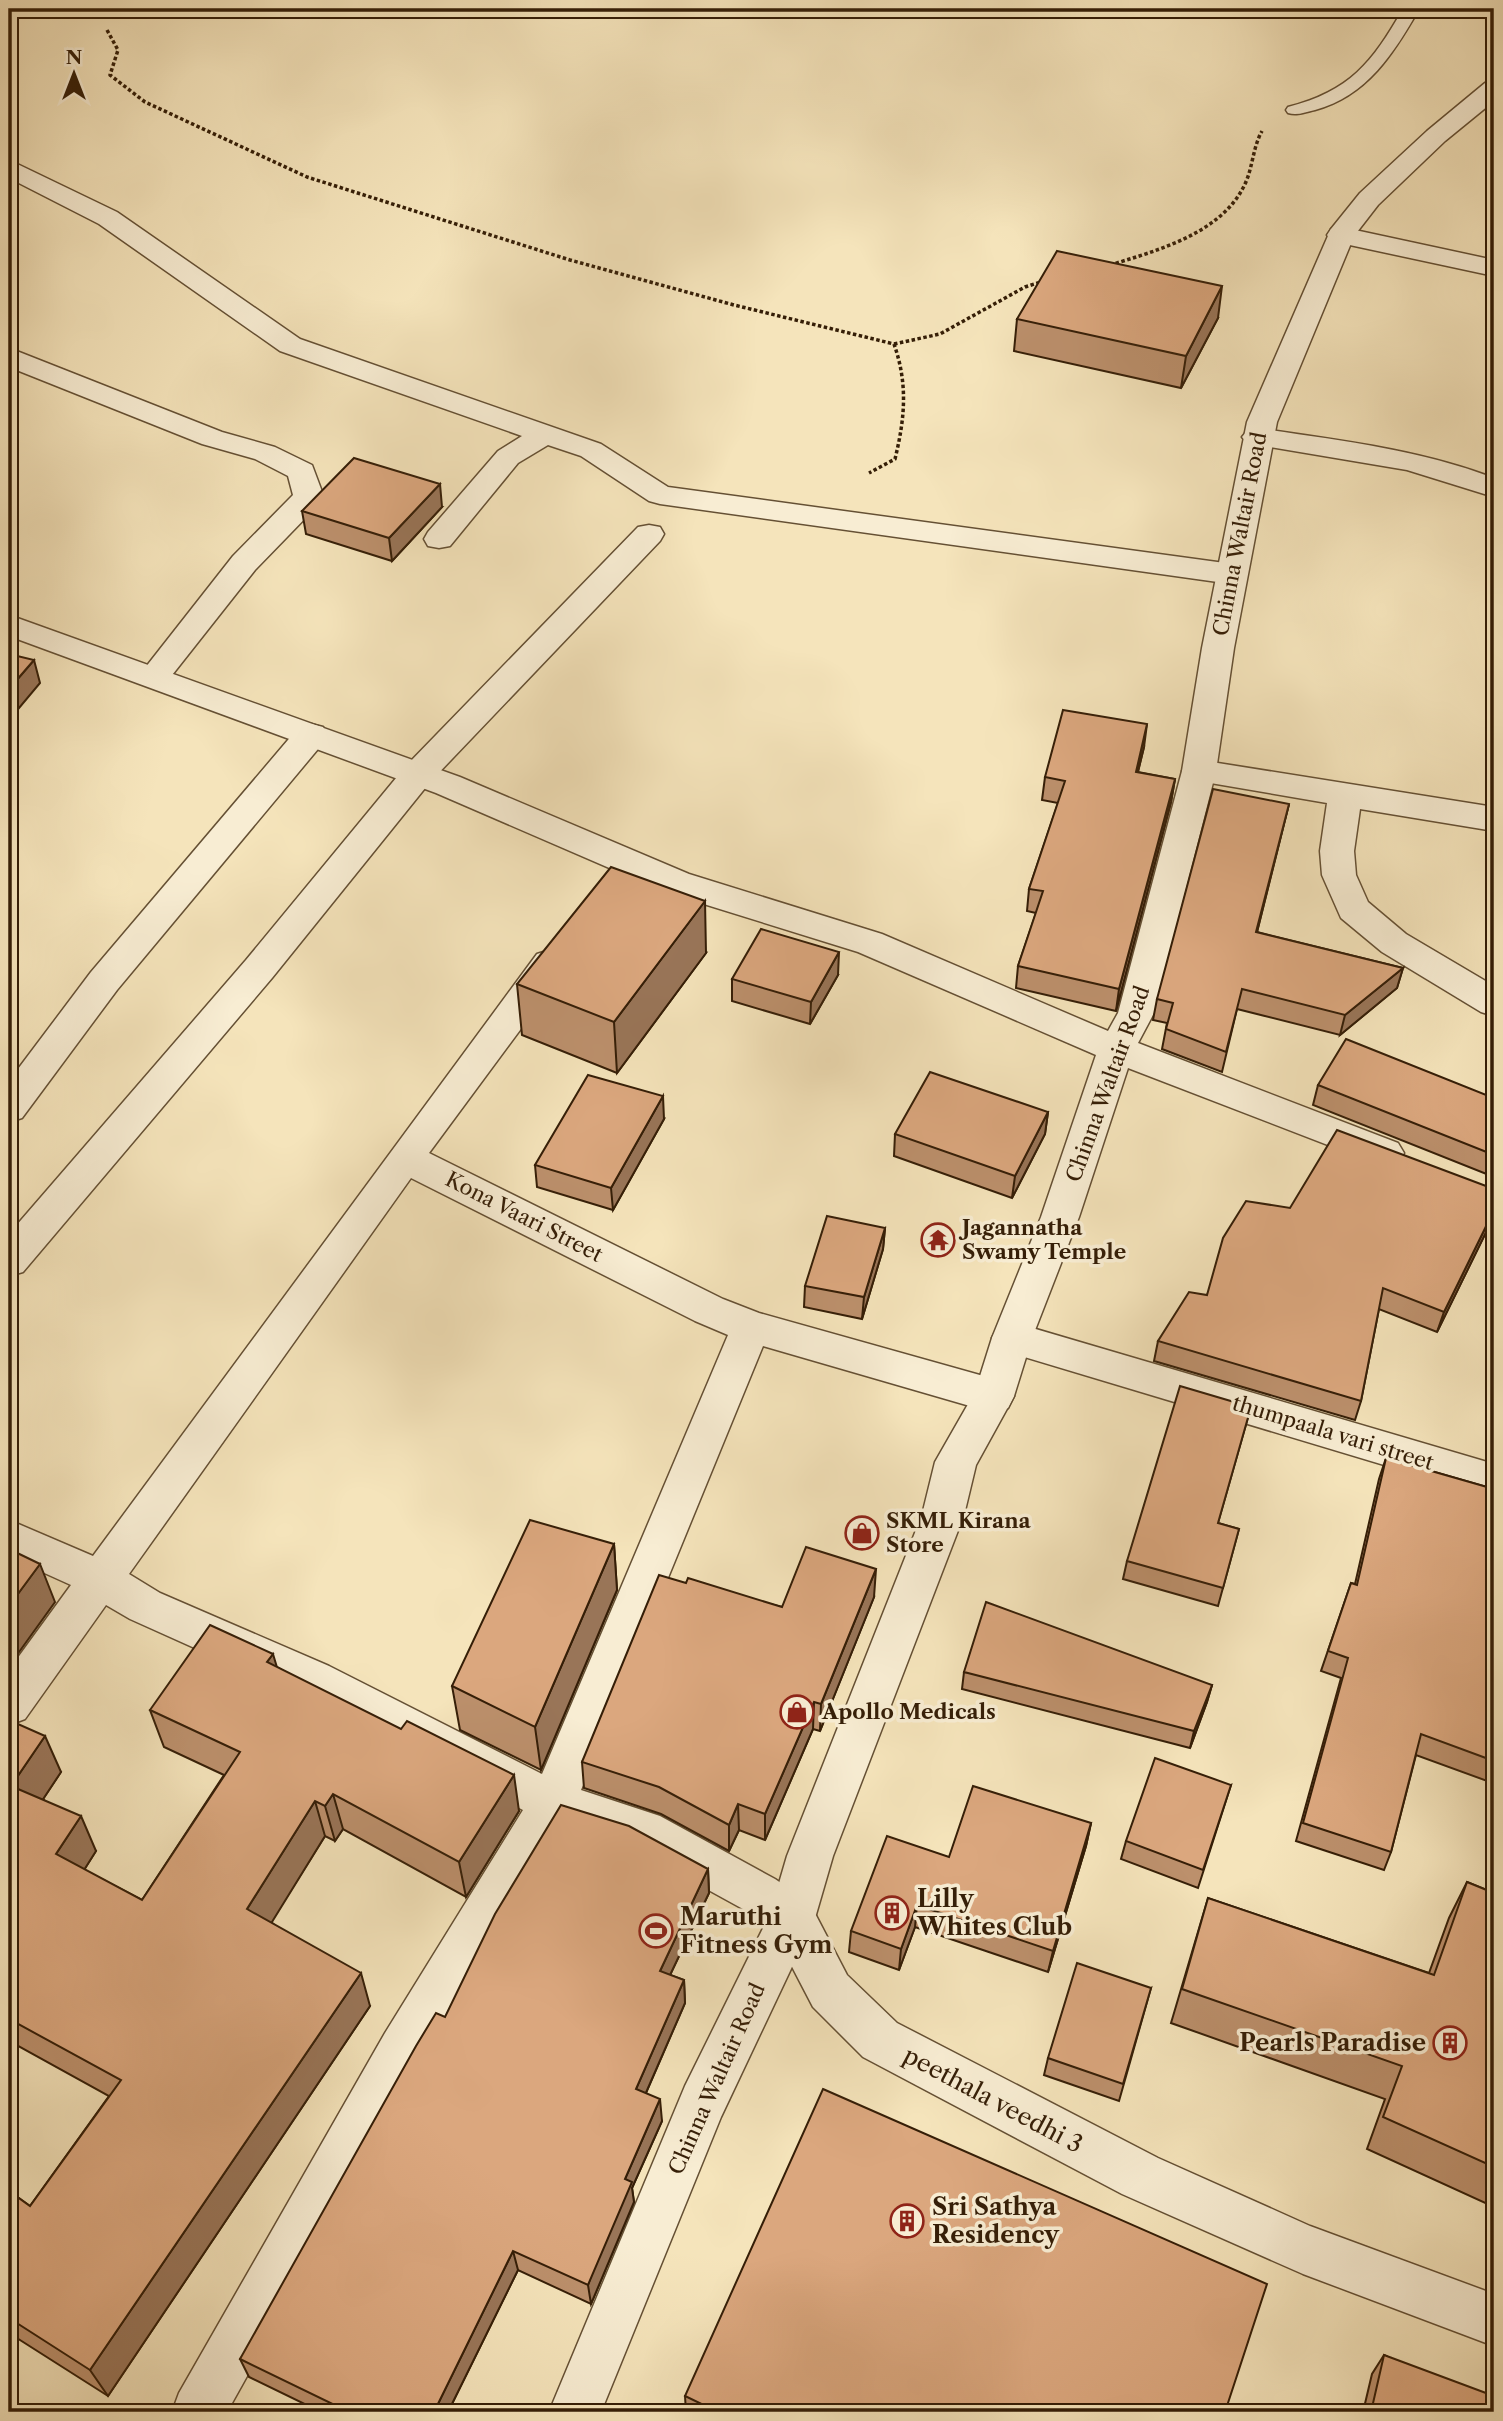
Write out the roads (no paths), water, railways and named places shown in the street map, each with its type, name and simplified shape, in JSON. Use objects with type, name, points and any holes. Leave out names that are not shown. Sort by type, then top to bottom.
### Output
[{"type":"street","name":"Chinna Waltair Road","points":[[575,2412],[702,2103],[792,1918],[810,1856],[943,1516],[956,1462],[994,1396],[1012,1338],[1060,1217],[1116,1049],[1136,1013],[1157,943],[1199,771],[1257,437],[1341,234],[1369,199],[1436,136],[1494,88]]},
{"type":"street","points":[[9,168],[108,218],[290,345],[591,450],[660,495],[1232,574]]},
{"type":"street","points":[[1341,234],[1494,268]]},
{"type":"street","points":[[9,357],[212,438],[265,453],[301,471],[309,497],[244,563],[155,677]]},
{"type":"street","points":[[439,539],[508,457],[546,434]]},
{"type":"street","points":[[1257,437],[1366,454],[1472,478],[1494,488]]},
{"type":"street","points":[[9,1261],[259,969],[418,774],[649,534]]},
{"type":"street","points":[[9,625],[418,774],[677,883],[870,943],[1116,1049],[1419,1167]]},
{"type":"street","points":[[9,1108],[104,981],[310,735]]},
{"type":"street","points":[[1199,771],[1494,819]]},
{"type":"street","points":[[1345,795],[1337,850],[1339,875],[1353,909],[1394,943],[1494,1003]]},
{"type":"street","points":[[602,893],[627,860]]},
{"type":"street","points":[[9,1705],[405,1158],[569,937]]},
{"type":"street","name":"Kona Vaari Street","points":[[405,1158],[709,1310],[751,1327],[994,1396]]},
{"type":"street","points":[[198,2412],[402,2050],[553,1802],[751,1327]]},
{"type":"street","name":"thumpaala vari street","points":[[1012,1338],[1494,1481]]},
{"type":"street","name":"peethala veedhi 3","points":[[9,1538],[101,1578],[145,1605],[313,1680],[553,1802],[644,1831],[759,1894],[792,1918],[830,1991],[880,2040],[1140,2176],[1303,2249],[1494,2320]]},
{"type":"lane","points":[[1294,110],[1319,105],[1341,95],[1364,78],[1390,47],[1411,9]]},
{"type":"place","name":"Jagannatha Swamy Temple","points":[[938,1240]]},
{"type":"place","name":"SKML Kirana Store","points":[[862,1533]]},
{"type":"place","name":"Apollo Medicals","points":[[797,1712]]},
{"type":"place","name":"Lilly Whites Club","points":[[892,1913]]},
{"type":"place","name":"Maruthi Fitness Gym","points":[[656,1931]]},
{"type":"place","name":"Pearls Paradise","points":[[1450,2043]]},
{"type":"place","name":"Sri Sathya Residency","points":[[907,2221]]}]
